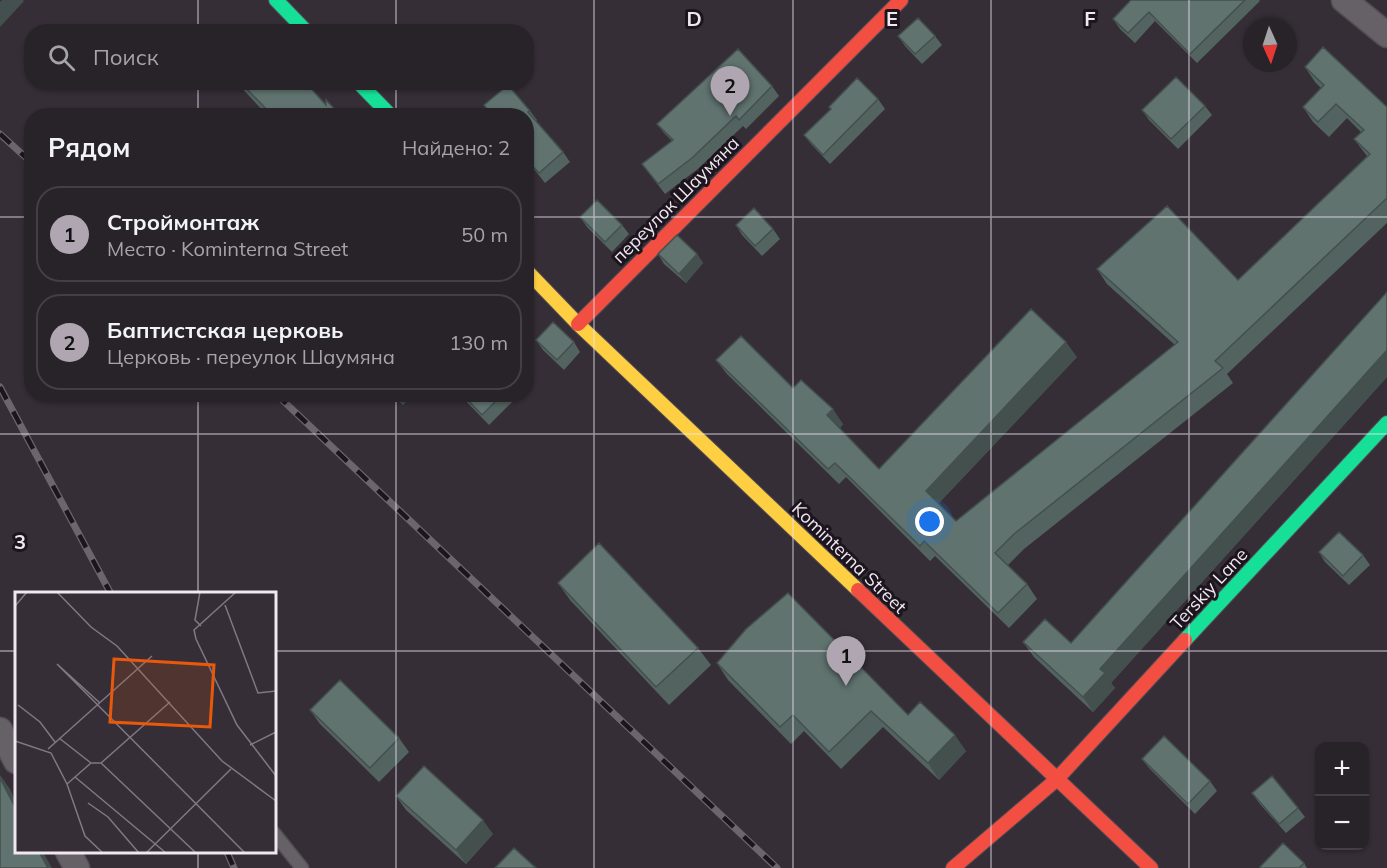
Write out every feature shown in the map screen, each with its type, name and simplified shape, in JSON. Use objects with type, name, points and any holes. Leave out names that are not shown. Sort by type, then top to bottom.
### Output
[{"type":"street","points":[[276,0],[299,24]]},
{"type":"street","name":"переулок Шаумяна","points":[[578,324],[901,0]]},
{"type":"street","points":[[1344,0],[1387,35]]},
{"type":"street","points":[[366,90],[383,108]]},
{"type":"street","name":"Kominterna Street","points":[[534,278],[578,324],[1151,868]]},
{"type":"street","name":"Terskiy Lane","points":[[953,868],[1056,780],[1387,423]]},
{"type":"street","points":[[0,730],[14,762]]},
{"type":"street","points":[[69,853],[78,868]]},
{"type":"lane","points":[[276,836],[302,868]]},
{"type":"building","points":[[1131,0],[1245,0],[1190,54],[1149,12],[1128,33],[1113,19]]},
{"type":"building","points":[[918,18],[935,36],[915,54],[898,36]]},
{"type":"building","points":[[1323,47],[1387,107],[1387,198],[1215,361],[1223,368],[1014,534],[995,553],[1027,584],[998,613],[924,541],[920,546],[835,463],[828,469],[716,360],[741,336],[793,388],[801,380],[833,409],[827,415],[879,469],[1031,309],[1066,342],[926,491],[956,521],[1178,342],[1097,269],[1167,206],[1238,280],[1370,154],[1354,139],[1364,130],[1336,104],[1318,122],[1303,107],[1324,85],[1305,67]]},
{"type":"building","points":[[738,49],[772,86],[739,120],[736,116],[692,158],[658,184],[642,164],[673,140],[657,124]]},
{"type":"building","points":[[1176,77],[1205,106],[1171,139],[1142,110]]},
{"type":"building","points":[[857,78],[878,99],[823,155],[804,135],[831,109],[829,107]]},
{"type":"building","points":[[248,90],[312,90],[326,105],[326,100],[334,108],[265,108]]},
{"type":"building","points":[[502,90],[512,90],[527,108],[486,108],[484,105]]},
{"type":"building","points":[[534,119],[563,152],[539,173],[534,168]]},
{"type":"building","points":[[597,200],[622,225],[605,242],[580,217]]},
{"type":"building","points":[[754,208],[773,229],[755,246],[736,225]]},
{"type":"building","points":[[677,235],[697,254],[679,274],[658,254]]},
{"type":"building","points":[[1387,292],[1387,350],[1100,669],[1105,673],[1083,697],[1023,642],[1045,619],[1071,643]]},
{"type":"building","points":[[553,322],[574,342],[557,360],[536,340]]},
{"type":"building","points":[[470,402],[495,402],[482,415]]},
{"type":"building","points":[[1339,532],[1363,555],[1343,576],[1319,552]]},
{"type":"building","points":[[599,543],[698,648],[656,687],[558,583]]},
{"type":"building","points":[[788,593],[908,715],[920,702],[955,735],[928,763],[871,711],[829,752],[793,715],[780,727],[717,663],[746,629]]},
{"type":"building","points":[[340,680],[399,738],[370,768],[310,710]]},
{"type":"building","points":[[1164,736],[1210,781],[1188,804],[1142,759]]},
{"type":"building","points":[[424,766],[483,820],[456,850],[396,796]]},
{"type":"building","points":[[1272,776],[1298,808],[1279,824],[1252,793]]},
{"type":"building","points":[[0,778],[15,807],[15,853],[40,853],[48,868],[0,868]]},
{"type":"building","points":[[1283,843],[1304,863],[1299,868],[1261,868],[1260,867]]},
{"type":"building","points":[[514,848],[536,868],[495,868]]},
{"type":"railway","points":[[0,134],[24,156]]},
{"type":"railway","points":[[0,387],[110,592]]},
{"type":"railway","points":[[284,402],[777,868]]},
{"type":"railway","points":[[227,853],[234,868]]},
{"type":"traffic: fast","points":[[276,0],[299,24]]},
{"type":"traffic: fast","points":[[366,90],[383,108]]},
{"type":"traffic: fast","points":[[1185,640],[1387,423]]},
{"type":"traffic: slow","points":[[534,278],[578,324],[858,590]]},
{"type":"traffic: jam","points":[[578,324],[901,0]]},
{"type":"traffic: jam","points":[[858,590],[1151,868]]},
{"type":"traffic: jam","points":[[953,868],[1056,780],[1185,640]]},
{"type":"place","name":"Баптистская церковь","points":[[730,116]]},
{"type":"place","name":"Строймонтаж","points":[[846,686]]}]
